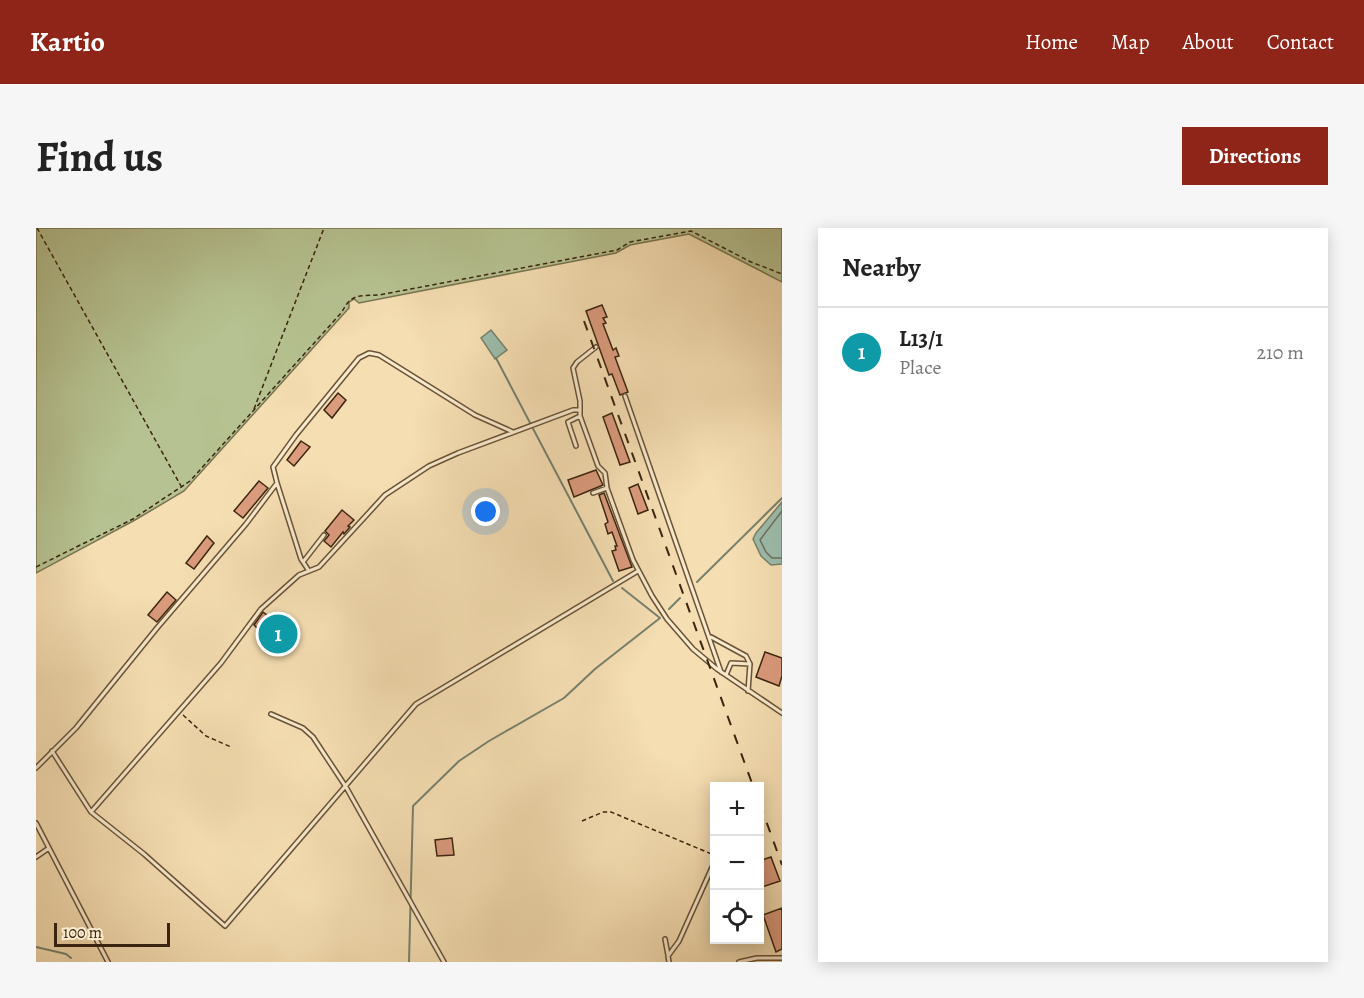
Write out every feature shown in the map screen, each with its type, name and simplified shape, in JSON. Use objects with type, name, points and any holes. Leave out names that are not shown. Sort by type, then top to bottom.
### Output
[{"type":"lane","points":[[596,346],[573,368],[580,401],[580,416],[598,466],[605,473],[607,488],[638,571],[652,596],[681,637],[724,674],[782,713]]},
{"type":"lane","points":[[310,571],[303,562],[273,466],[359,358],[369,353],[379,355],[475,415],[513,432]]},
{"type":"lane","points":[[625,396],[724,674]]},
{"type":"lane","points":[[91,812],[221,663],[261,609],[299,575],[319,567],[376,503],[405,480],[429,466],[526,427],[573,410],[579,410]]},
{"type":"lane","points":[[576,446],[568,422],[580,416]]},
{"type":"lane","points":[[36,768],[76,728],[277,483]]},
{"type":"lane","points":[[593,493],[607,488]]},
{"type":"lane","points":[[303,562],[324,535]]},
{"type":"lane","points":[[52,752],[91,812],[144,854],[225,926],[420,701],[638,571]]},
{"type":"lane","points":[[709,636],[746,656],[750,664],[748,691]]},
{"type":"lane","points":[[724,674],[730,663],[750,664]]},
{"type":"lane","points":[[271,714],[308,732],[346,787],[444,962]]},
{"type":"lane","points":[[36,823],[108,962]]},
{"type":"lane","points":[[36,857],[49,848]]},
{"type":"lane","points":[[668,956],[679,941],[710,872]]},
{"type":"lane","points":[[666,939],[669,962]]},
{"type":"lane","points":[[739,962],[757,958],[782,958]]},
{"type":"path","points":[[36,228],[182,488]]},
{"type":"path","points":[[254,411],[324,228]]},
{"type":"path","points":[[36,567],[133,519],[182,488],[342,312],[347,301],[354,297],[379,295],[617,250],[630,242],[691,231],[751,262],[782,274]]},
{"type":"path","points":[[178,711],[206,736],[231,747]]},
{"type":"path","points":[[582,821],[603,812],[611,812],[710,853]]},
{"type":"green space","points":[[36,228],[782,228],[782,282],[689,234],[630,245],[616,253],[359,303],[354,299],[349,302],[349,308],[184,491],[36,573]]},
{"type":"water","points":[[491,330],[507,350],[495,359],[481,338]]},
{"type":"water","points":[[782,502],[782,564],[771,565],[761,556],[753,539]]},
{"type":"building","points":[[602,305],[607,317],[603,318],[606,323],[603,324],[613,350],[616,348],[619,356],[615,357],[628,392],[620,395],[612,374],[609,375],[586,311]]},
{"type":"building","points":[[338,393],[346,400],[332,418],[324,410]]},
{"type":"building","points":[[612,413],[630,462],[620,465],[603,417]]},
{"type":"building","points":[[301,441],[310,447],[294,466],[287,460]]},
{"type":"building","points":[[596,470],[603,485],[574,497],[568,480]]},
{"type":"building","points":[[259,481],[268,488],[243,518],[234,511]]},
{"type":"building","points":[[638,484],[648,510],[638,514],[629,488]]},
{"type":"building","points":[[604,493],[632,567],[619,571],[612,551],[616,550],[615,546],[617,546],[612,532],[608,534],[605,524],[608,522],[599,495]]},
{"type":"building","points":[[342,510],[354,520],[331,547],[324,541],[329,535],[325,531]]},
{"type":"building","points":[[207,536],[214,543],[194,569],[186,563]]},
{"type":"building","points":[[167,592],[176,600],[157,622],[148,615]]},
{"type":"building","points":[[263,612],[272,619],[270,622],[282,633],[278,638],[266,627],[261,632],[254,625]]},
{"type":"building","points":[[765,652],[782,658],[782,676],[779,686],[756,677]]},
{"type":"building","points":[[452,838],[454,855],[437,856],[435,840]]},
{"type":"building","points":[[771,857],[780,881],[764,886],[764,859]]},
{"type":"building","points":[[782,908],[782,949],[776,952],[764,918],[764,915]]},
{"type":"waterway","points":[[496,358],[613,581]]},
{"type":"waterway","points":[[697,582],[782,498]]},
{"type":"waterway","points":[[409,962],[413,806],[459,761],[564,698],[595,669],[660,618],[622,588]]},
{"type":"waterway","points":[[669,609],[680,598]]},
{"type":"waterway","points":[[36,947],[66,954],[71,958]]},
{"type":"railway","points":[[584,321],[752,782]]},
{"type":"railway","points":[[764,815],[782,865]]},
{"type":"place","name":"L13/1","points":[[278,634]]}]
